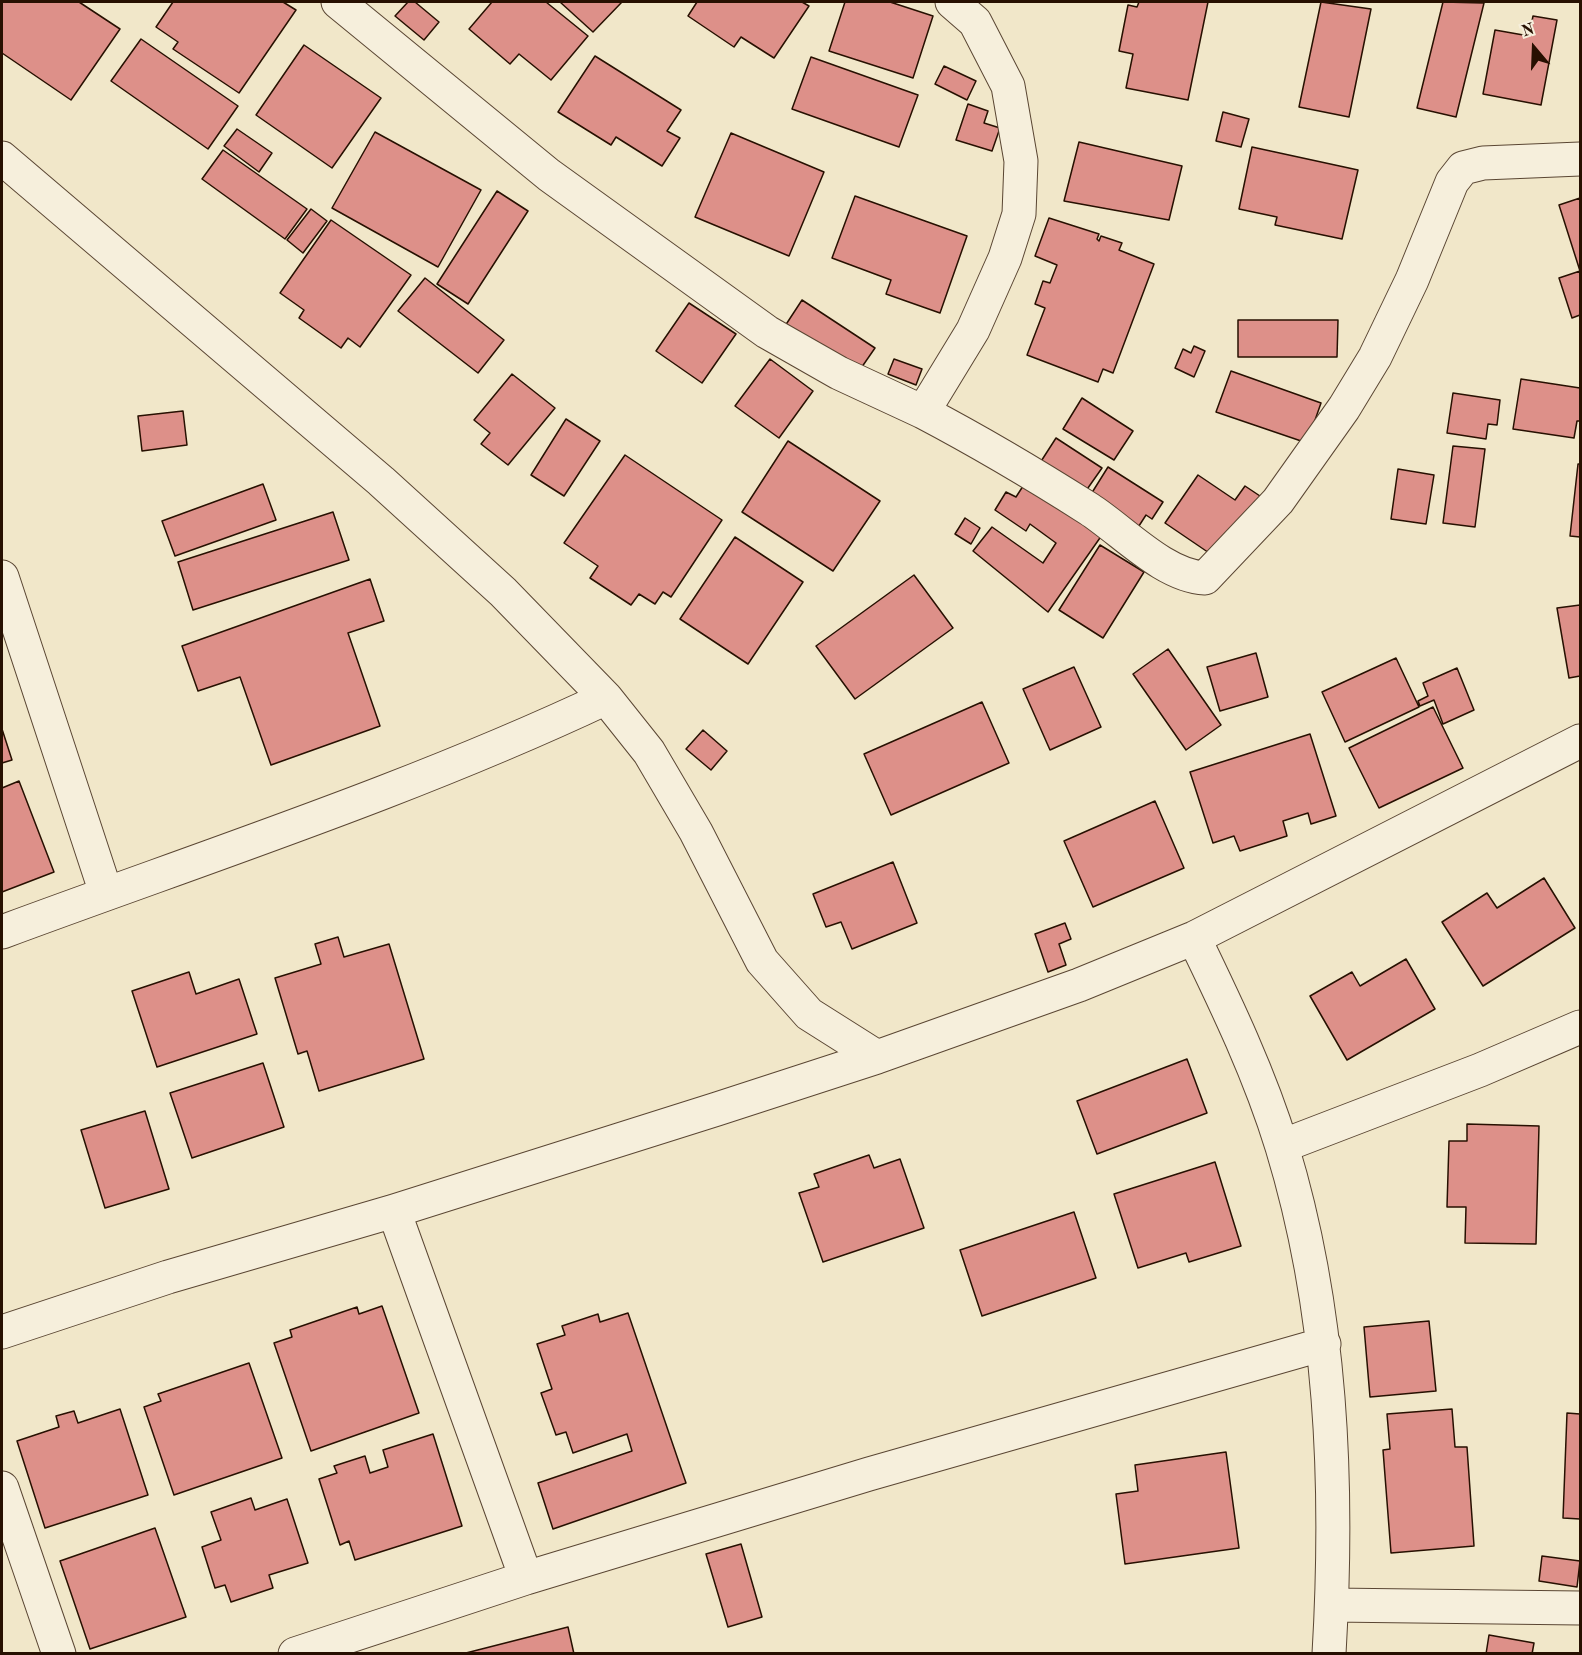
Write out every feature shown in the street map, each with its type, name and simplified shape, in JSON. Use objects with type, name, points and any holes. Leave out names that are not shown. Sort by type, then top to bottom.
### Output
[{"type":"street","points":[[338,2],[549,175],[767,332],[839,373],[991,447],[1092,511],[1135,544],[1190,577],[1205,578],[1278,501],[1344,408],[1375,357],[1412,280],[1452,182],[1463,168],[1482,163],[1581,159]]},
{"type":"street","points":[[923,412],[973,330],[1005,258],[1019,214],[1021,161],[1008,86],[975,22],[952,2]]},
{"type":"street","points":[[2,158],[381,481],[503,592],[606,698],[649,752],[696,832],[762,961],[809,1014],[877,1057]]},
{"type":"street","points":[[2,577],[106,893]]},
{"type":"street","points":[[2,932],[357,803],[542,728],[606,698]]},
{"type":"street","points":[[2,1332],[168,1277],[394,1211],[877,1057],[1079,985],[1194,938],[1581,741]]},
{"type":"street","points":[[1194,938],[1232,1016],[1282,1146],[1305,1240],[1324,1344],[1333,1471],[1332,1605],[1329,1653]]},
{"type":"street","points":[[1282,1146],[1480,1070],[1581,1027]]},
{"type":"street","points":[[394,1211],[526,1578]]},
{"type":"street","points":[[294,1653],[526,1578],[869,1474],[1324,1344]]},
{"type":"street","points":[[2,1488],[59,1653]]},
{"type":"street","points":[[1332,1605],[1581,1608]]},
{"type":"building","points":[[2,2],[79,2],[120,29],[71,100],[2,53]]},
{"type":"building","points":[[173,2],[283,2],[296,10],[239,93],[173,49],[178,42],[156,27]]},
{"type":"building","points":[[408,2],[415,2],[439,22],[424,40],[395,16]]},
{"type":"building","points":[[492,2],[546,2],[588,36],[551,80],[519,54],[510,64],[469,29]]},
{"type":"building","points":[[560,2],[622,2],[593,32]]},
{"type":"building","points":[[697,2],[802,2],[809,6],[774,58],[741,37],[734,47],[688,16]]},
{"type":"building","points":[[845,2],[890,2],[933,16],[913,78],[829,51]]},
{"type":"building","points":[[1139,2],[1208,2],[1188,100],[1126,88],[1133,54],[1119,51],[1128,5],[1137,7]]},
{"type":"building","points":[[1321,2],[1371,9],[1349,117],[1299,107]]},
{"type":"building","points":[[1443,2],[1484,3],[1456,117],[1417,108]]},
{"type":"building","points":[[1533,16],[1557,20],[1541,105],[1483,94],[1495,30],[1529,36]]},
{"type":"building","points":[[141,39],[238,106],[208,149],[111,81]]},
{"type":"building","points":[[304,45],[381,98],[332,168],[256,115]]},
{"type":"building","points":[[595,56],[681,110],[667,131],[680,138],[662,166],[616,137],[611,145],[558,112]]},
{"type":"building","points":[[811,57],[918,95],[899,147],[792,109]]},
{"type":"building","points":[[944,66],[976,81],[967,100],[935,84]]},
{"type":"building","points":[[968,104],[988,111],[984,123],[1000,128],[992,151],[956,140]]},
{"type":"building","points":[[1223,112],[1249,119],[1241,147],[1216,141]]},
{"type":"building","points":[[237,129],[272,153],[259,172],[224,146]]},
{"type":"building","points":[[375,132],[481,190],[438,267],[332,208]]},
{"type":"building","points":[[731,133],[824,172],[789,256],[695,217]]},
{"type":"building","points":[[1079,142],[1182,166],[1169,220],[1064,201]]},
{"type":"building","points":[[1252,147],[1358,170],[1342,239],[1275,225],[1277,217],[1239,209]]},
{"type":"building","points":[[223,150],[307,209],[285,239],[202,179]]},
{"type":"building","points":[[497,191],[528,211],[468,304],[437,284]]},
{"type":"building","points":[[855,196],[967,236],[940,313],[886,294],[891,280],[832,258]]},
{"type":"building","points":[[1580,198],[1580,271],[1559,205]]},
{"type":"building","points":[[311,209],[327,221],[303,253],[287,240]]},
{"type":"building","points":[[1049,218],[1099,234],[1097,239],[1099,241],[1101,236],[1122,243],[1119,250],[1154,264],[1113,373],[1103,369],[1098,382],[1027,355],[1045,308],[1035,304],[1043,281],[1050,283],[1057,265],[1035,256]]},
{"type":"building","points":[[331,220],[411,275],[360,347],[348,338],[341,348],[299,318],[304,310],[280,293]]},
{"type":"building","points":[[1580,271],[1580,315],[1572,318],[1559,278]]},
{"type":"building","points":[[425,278],[504,340],[478,373],[398,311]]},
{"type":"building","points":[[802,300],[875,348],[857,374],[785,326]]},
{"type":"building","points":[[689,303],[736,334],[702,383],[656,351]]},
{"type":"building","points":[[1238,320],[1338,320],[1337,357],[1238,357]]},
{"type":"building","points":[[1194,346],[1205,351],[1194,377],[1175,368],[1183,349],[1191,353]]},
{"type":"building","points":[[770,359],[813,391],[779,438],[735,406]]},
{"type":"building","points":[[894,359],[922,369],[916,385],[888,374]]},
{"type":"building","points":[[1231,371],[1321,403],[1307,443],[1216,412]]},
{"type":"building","points":[[512,374],[555,408],[508,465],[481,444],[490,433],[474,420]]},
{"type":"building","points":[[1521,379],[1580,388],[1580,421],[1577,421],[1574,438],[1513,429]]},
{"type":"building","points":[[1453,393],[1500,400],[1497,425],[1488,424],[1486,439],[1447,433]]},
{"type":"building","points":[[1082,398],[1133,431],[1114,460],[1063,429]]},
{"type":"building","points":[[183,411],[187,445],[142,451],[138,416]]},
{"type":"building","points":[[566,419],[600,441],[564,496],[531,475]]},
{"type":"building","points":[[1056,438],[1102,468],[1083,495],[1038,466]]},
{"type":"building","points":[[788,441],[880,501],[833,571],[742,512]]},
{"type":"building","points":[[1453,446],[1485,449],[1475,527],[1443,523]]},
{"type":"building","points":[[625,455],[722,520],[671,597],[663,592],[655,604],[639,594],[631,605],[590,578],[598,566],[564,543]]},
{"type":"building","points":[[1578,464],[1580,464],[1580,537],[1570,536]]},
{"type":"building","points":[[1108,467],[1163,502],[1152,519],[1146,515],[1137,529],[1088,499]]},
{"type":"building","points":[[1398,469],[1434,475],[1426,524],[1391,519]]},
{"type":"building","points":[[1198,475],[1235,500],[1245,486],[1269,502],[1218,559],[1165,523]]},
{"type":"building","points":[[1025,483],[1102,535],[1048,612],[973,551],[992,527],[1043,563],[1056,543],[1030,524],[1026,531],[995,510],[1006,492],[1016,497]]},
{"type":"building","points":[[263,484],[276,520],[175,556],[162,521]]},
{"type":"building","points":[[333,512],[349,560],[193,610],[178,562]]},
{"type":"building","points":[[965,518],[980,528],[971,544],[955,534]]},
{"type":"building","points":[[735,537],[803,582],[748,664],[680,619]]},
{"type":"building","points":[[1100,545],[1144,572],[1103,638],[1059,610]]},
{"type":"building","points":[[914,575],[953,628],[855,699],[816,646]]},
{"type":"building","points":[[370,579],[384,621],[348,633],[380,726],[271,765],[240,677],[198,691],[182,646]]},
{"type":"building","points":[[1580,605],[1580,676],[1569,678],[1557,608]]},
{"type":"building","points":[[1168,649],[1221,725],[1186,750],[1133,674]]},
{"type":"building","points":[[1256,653],[1268,697],[1220,711],[1207,667]]},
{"type":"building","points":[[1396,658],[1419,707],[1345,742],[1322,692]]},
{"type":"building","points":[[1074,667],[1101,727],[1050,750],[1023,689]]},
{"type":"building","points":[[1457,668],[1474,710],[1443,724],[1434,700],[1420,706],[1418,701],[1428,696],[1423,683]]},
{"type":"building","points":[[982,702],[1009,763],[891,815],[864,754]]},
{"type":"building","points":[[1433,707],[1463,768],[1379,808],[1349,748]]},
{"type":"building","points":[[2,729],[12,760],[2,763]]},
{"type":"building","points":[[703,730],[727,751],[711,770],[686,749]]},
{"type":"building","points":[[1310,734],[1336,816],[1311,824],[1308,813],[1283,821],[1287,836],[1240,851],[1234,836],[1213,843],[1190,772]]},
{"type":"building","points":[[19,781],[54,872],[2,892],[2,788]]},
{"type":"building","points":[[1155,801],[1184,868],[1093,907],[1064,841]]},
{"type":"building","points":[[893,862],[917,923],[852,949],[841,922],[826,927],[813,894]]},
{"type":"building","points":[[1544,878],[1575,928],[1483,986],[1442,922],[1487,893],[1497,908]]},
{"type":"building","points":[[1065,923],[1071,939],[1059,944],[1066,965],[1048,972],[1035,934]]},
{"type":"building","points":[[338,937],[344,957],[389,944],[424,1059],[319,1091],[307,1051],[298,1054],[275,978],[321,964],[315,944]]},
{"type":"building","points":[[1406,959],[1435,1009],[1347,1060],[1310,996],[1352,972],[1360,986]]},
{"type":"building","points":[[189,972],[196,994],[239,979],[257,1034],[157,1067],[132,991]]},
{"type":"building","points":[[1187,1059],[1207,1113],[1097,1154],[1077,1101]]},
{"type":"building","points":[[263,1063],[284,1127],[192,1158],[170,1093]]},
{"type":"building","points":[[145,1111],[169,1189],[105,1208],[81,1130]]},
{"type":"building","points":[[1467,1124],[1539,1126],[1536,1244],[1465,1243],[1466,1207],[1447,1207],[1449,1141],[1467,1141]]},
{"type":"building","points":[[869,1155],[874,1168],[900,1159],[924,1228],[823,1262],[799,1193],[819,1187],[814,1174]]},
{"type":"building","points":[[1215,1162],[1241,1246],[1189,1262],[1186,1253],[1138,1268],[1114,1194]]},
{"type":"building","points":[[1074,1212],[1096,1278],[982,1316],[960,1250]]},
{"type":"building","points":[[382,1306],[419,1413],[311,1451],[274,1343],[292,1337],[290,1330],[357,1307],[359,1314]]},
{"type":"building","points":[[628,1313],[686,1483],[553,1529],[538,1483],[632,1451],[627,1434],[573,1453],[566,1432],[556,1435],[541,1393],[552,1389],[537,1344],[565,1335],[562,1326],[598,1314],[600,1322]]},
{"type":"building","points":[[1429,1321],[1436,1391],[1370,1397],[1364,1327]]},
{"type":"building","points":[[249,1363],[282,1458],[174,1495],[144,1407],[161,1401],[158,1394]]},
{"type":"building","points":[[120,1409],[148,1495],[45,1528],[17,1441],[59,1427],[56,1416],[74,1411],[78,1423]]},
{"type":"building","points":[[1452,1409],[1455,1447],[1467,1447],[1474,1546],[1391,1553],[1383,1450],[1390,1449],[1387,1414]]},
{"type":"building","points":[[1567,1413],[1580,1414],[1580,1519],[1563,1518]]},
{"type":"building","points":[[433,1434],[462,1526],[355,1560],[349,1541],[340,1545],[319,1479],[337,1473],[334,1466],[365,1456],[370,1473],[388,1467],[383,1450]]},
{"type":"building","points":[[1226,1452],[1239,1548],[1125,1564],[1116,1494],[1138,1491],[1135,1465]]},
{"type":"building","points":[[251,1498],[255,1510],[287,1499],[308,1563],[269,1575],[273,1588],[231,1602],[225,1585],[215,1588],[202,1547],[221,1540],[211,1512]]},
{"type":"building","points":[[155,1528],[186,1617],[90,1649],[60,1561]]},
{"type":"building","points":[[741,1544],[762,1617],[728,1627],[706,1554]]},
{"type":"building","points":[[1542,1556],[1580,1561],[1577,1587],[1539,1581]]},
{"type":"building","points":[[568,1627],[574,1654],[462,1654]]},
{"type":"building","points":[[1489,1635],[1534,1643],[1532,1654],[1486,1654]]}]
